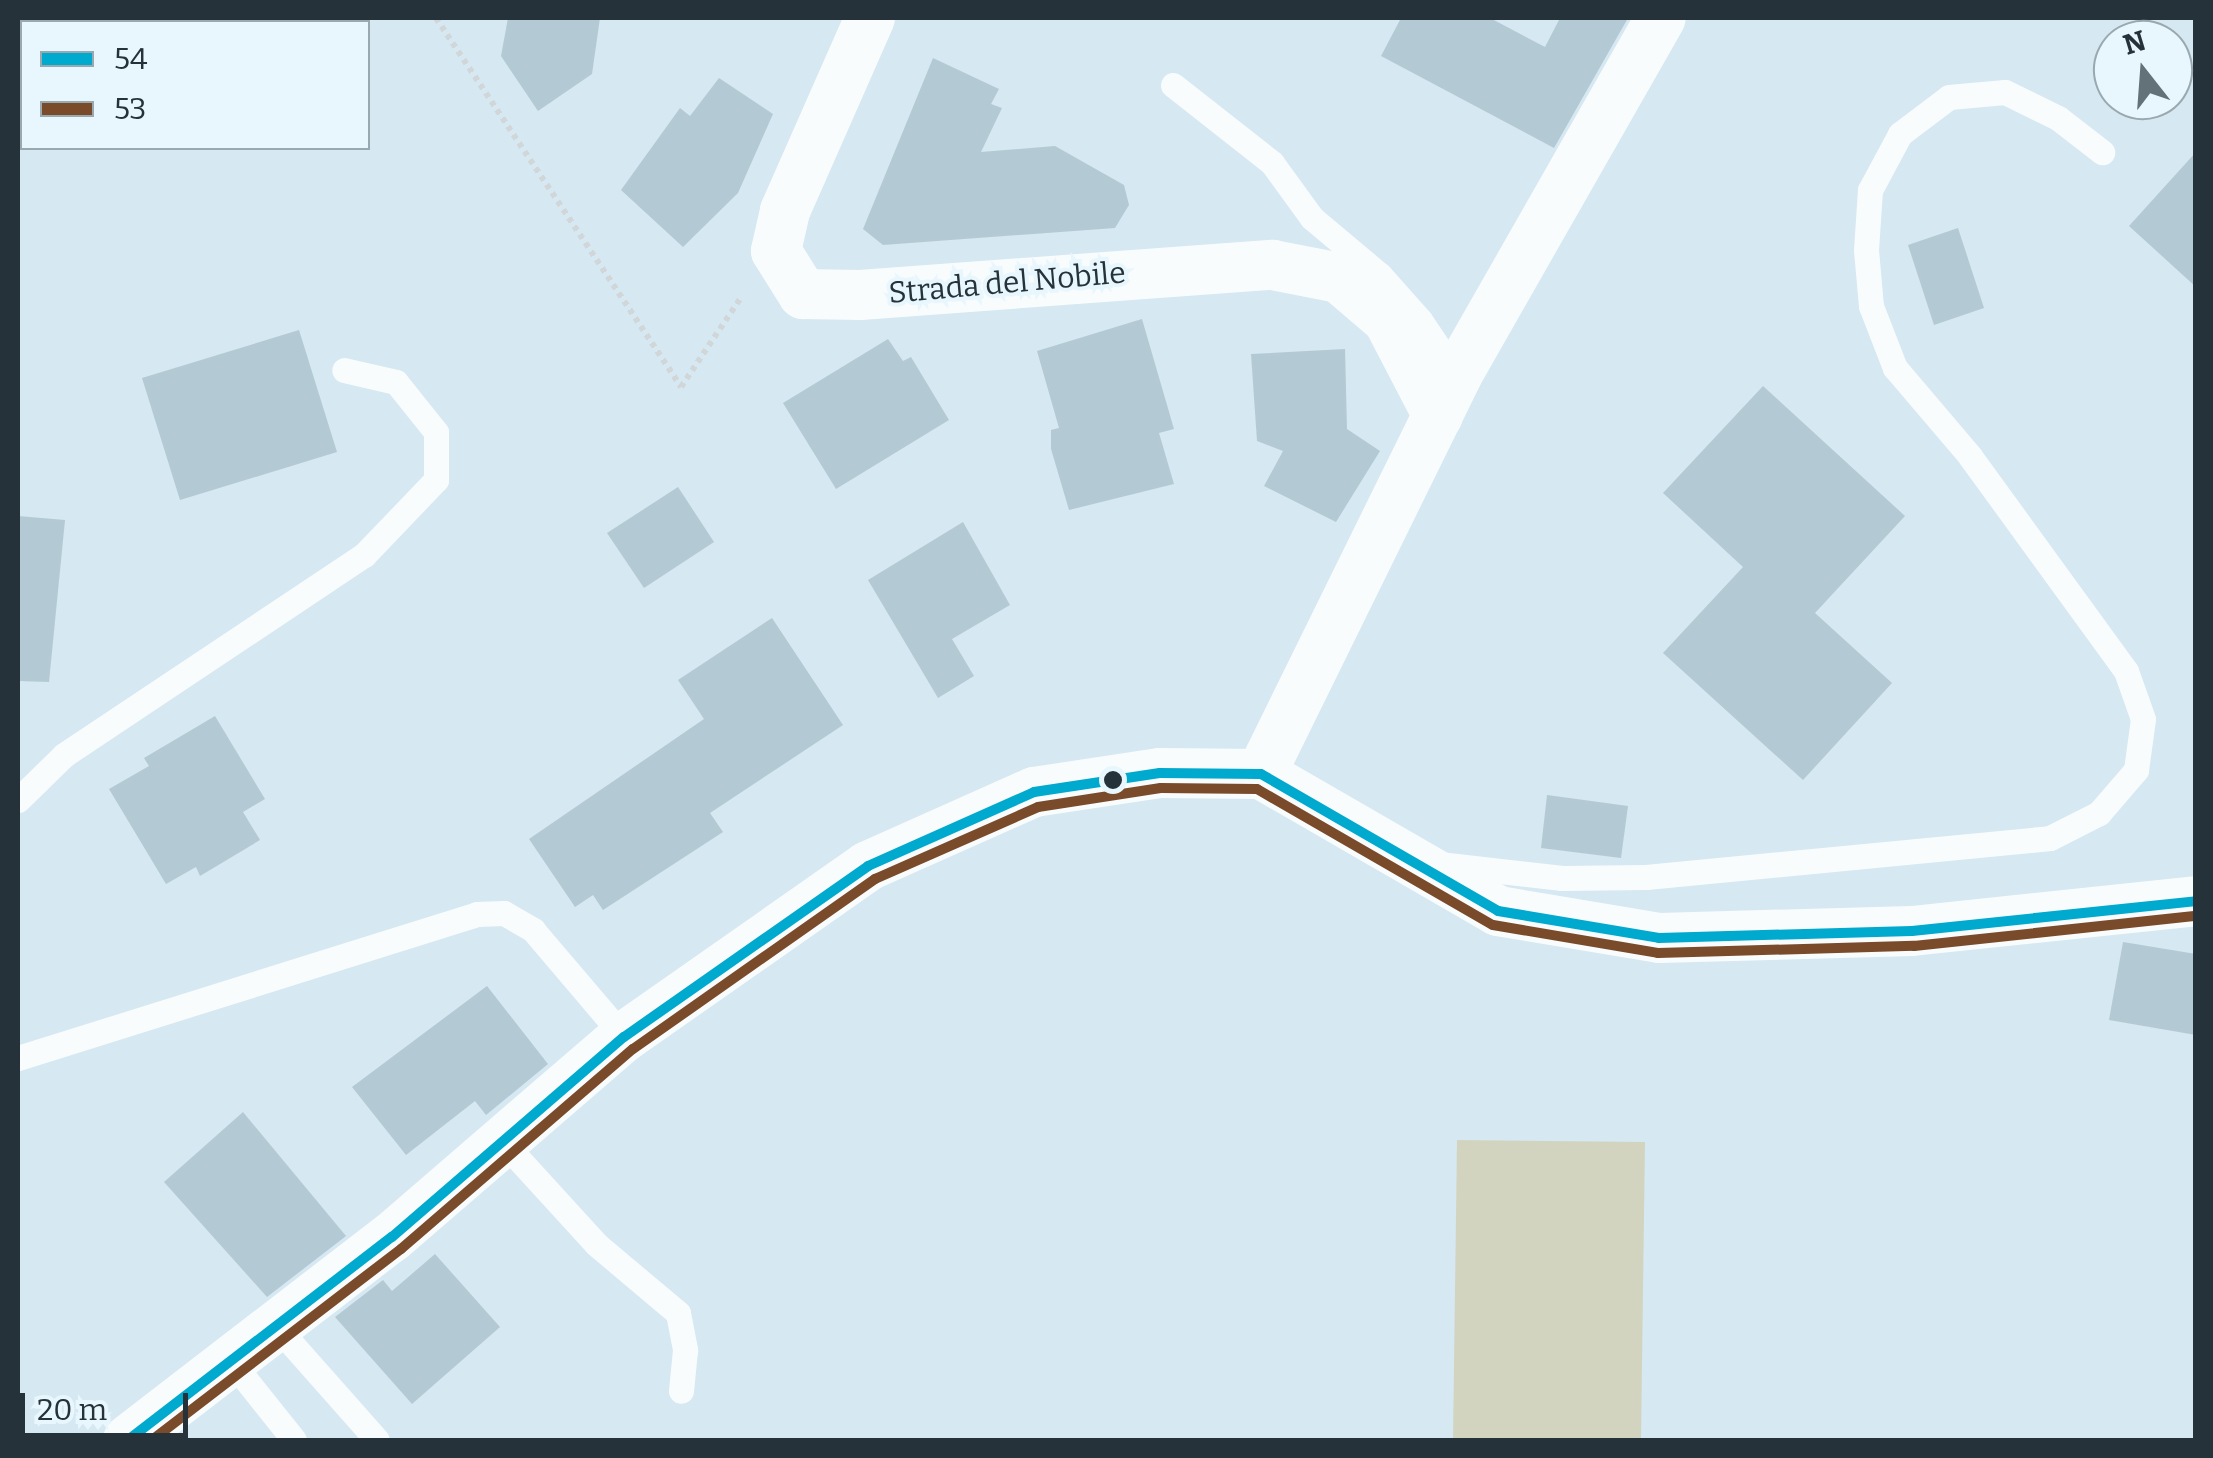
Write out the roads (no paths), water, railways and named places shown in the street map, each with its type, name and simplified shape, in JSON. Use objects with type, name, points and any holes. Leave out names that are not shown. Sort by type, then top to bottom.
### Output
[{"type":"street","name":"Strada del Nobile","points":[[870,18],[827,104],[776,252],[803,294],[860,295],[1273,265],[1339,278],[1388,320],[1448,396]]},
{"type":"street","points":[[1261,774],[1448,396],[1661,18]]},
{"type":"street","points":[[128,1440],[231,1362],[503,1142],[624,1037],[868,866],[1034,792],[1160,773],[1261,774],[1498,911],[1659,938],[1912,932],[2196,901]]},
{"type":"lane","points":[[1173,84],[1272,163],[1312,218],[1380,274],[1448,396]]},
{"type":"lane","points":[[1410,860],[1562,878],[1646,876],[2050,838],[2099,813],[2136,770],[2143,719],[2126,671],[1970,456],[1895,368],[1871,306],[1866,250],[1870,190],[1900,134],[1949,97],[2004,92],[2058,118],[2102,152]]},
{"type":"lane","points":[[18,800],[64,755],[364,555],[436,480],[436,432],[396,382],[344,370]]},
{"type":"lane","points":[[18,1058],[477,914],[504,912],[534,930],[624,1037]]},
{"type":"lane","points":[[503,1142],[596,1244],[678,1313],[685,1350],[681,1391]]},
{"type":"lane","points":[[276,1326],[377,1440]]},
{"type":"lane","points":[[231,1362],[294,1440]]}]
